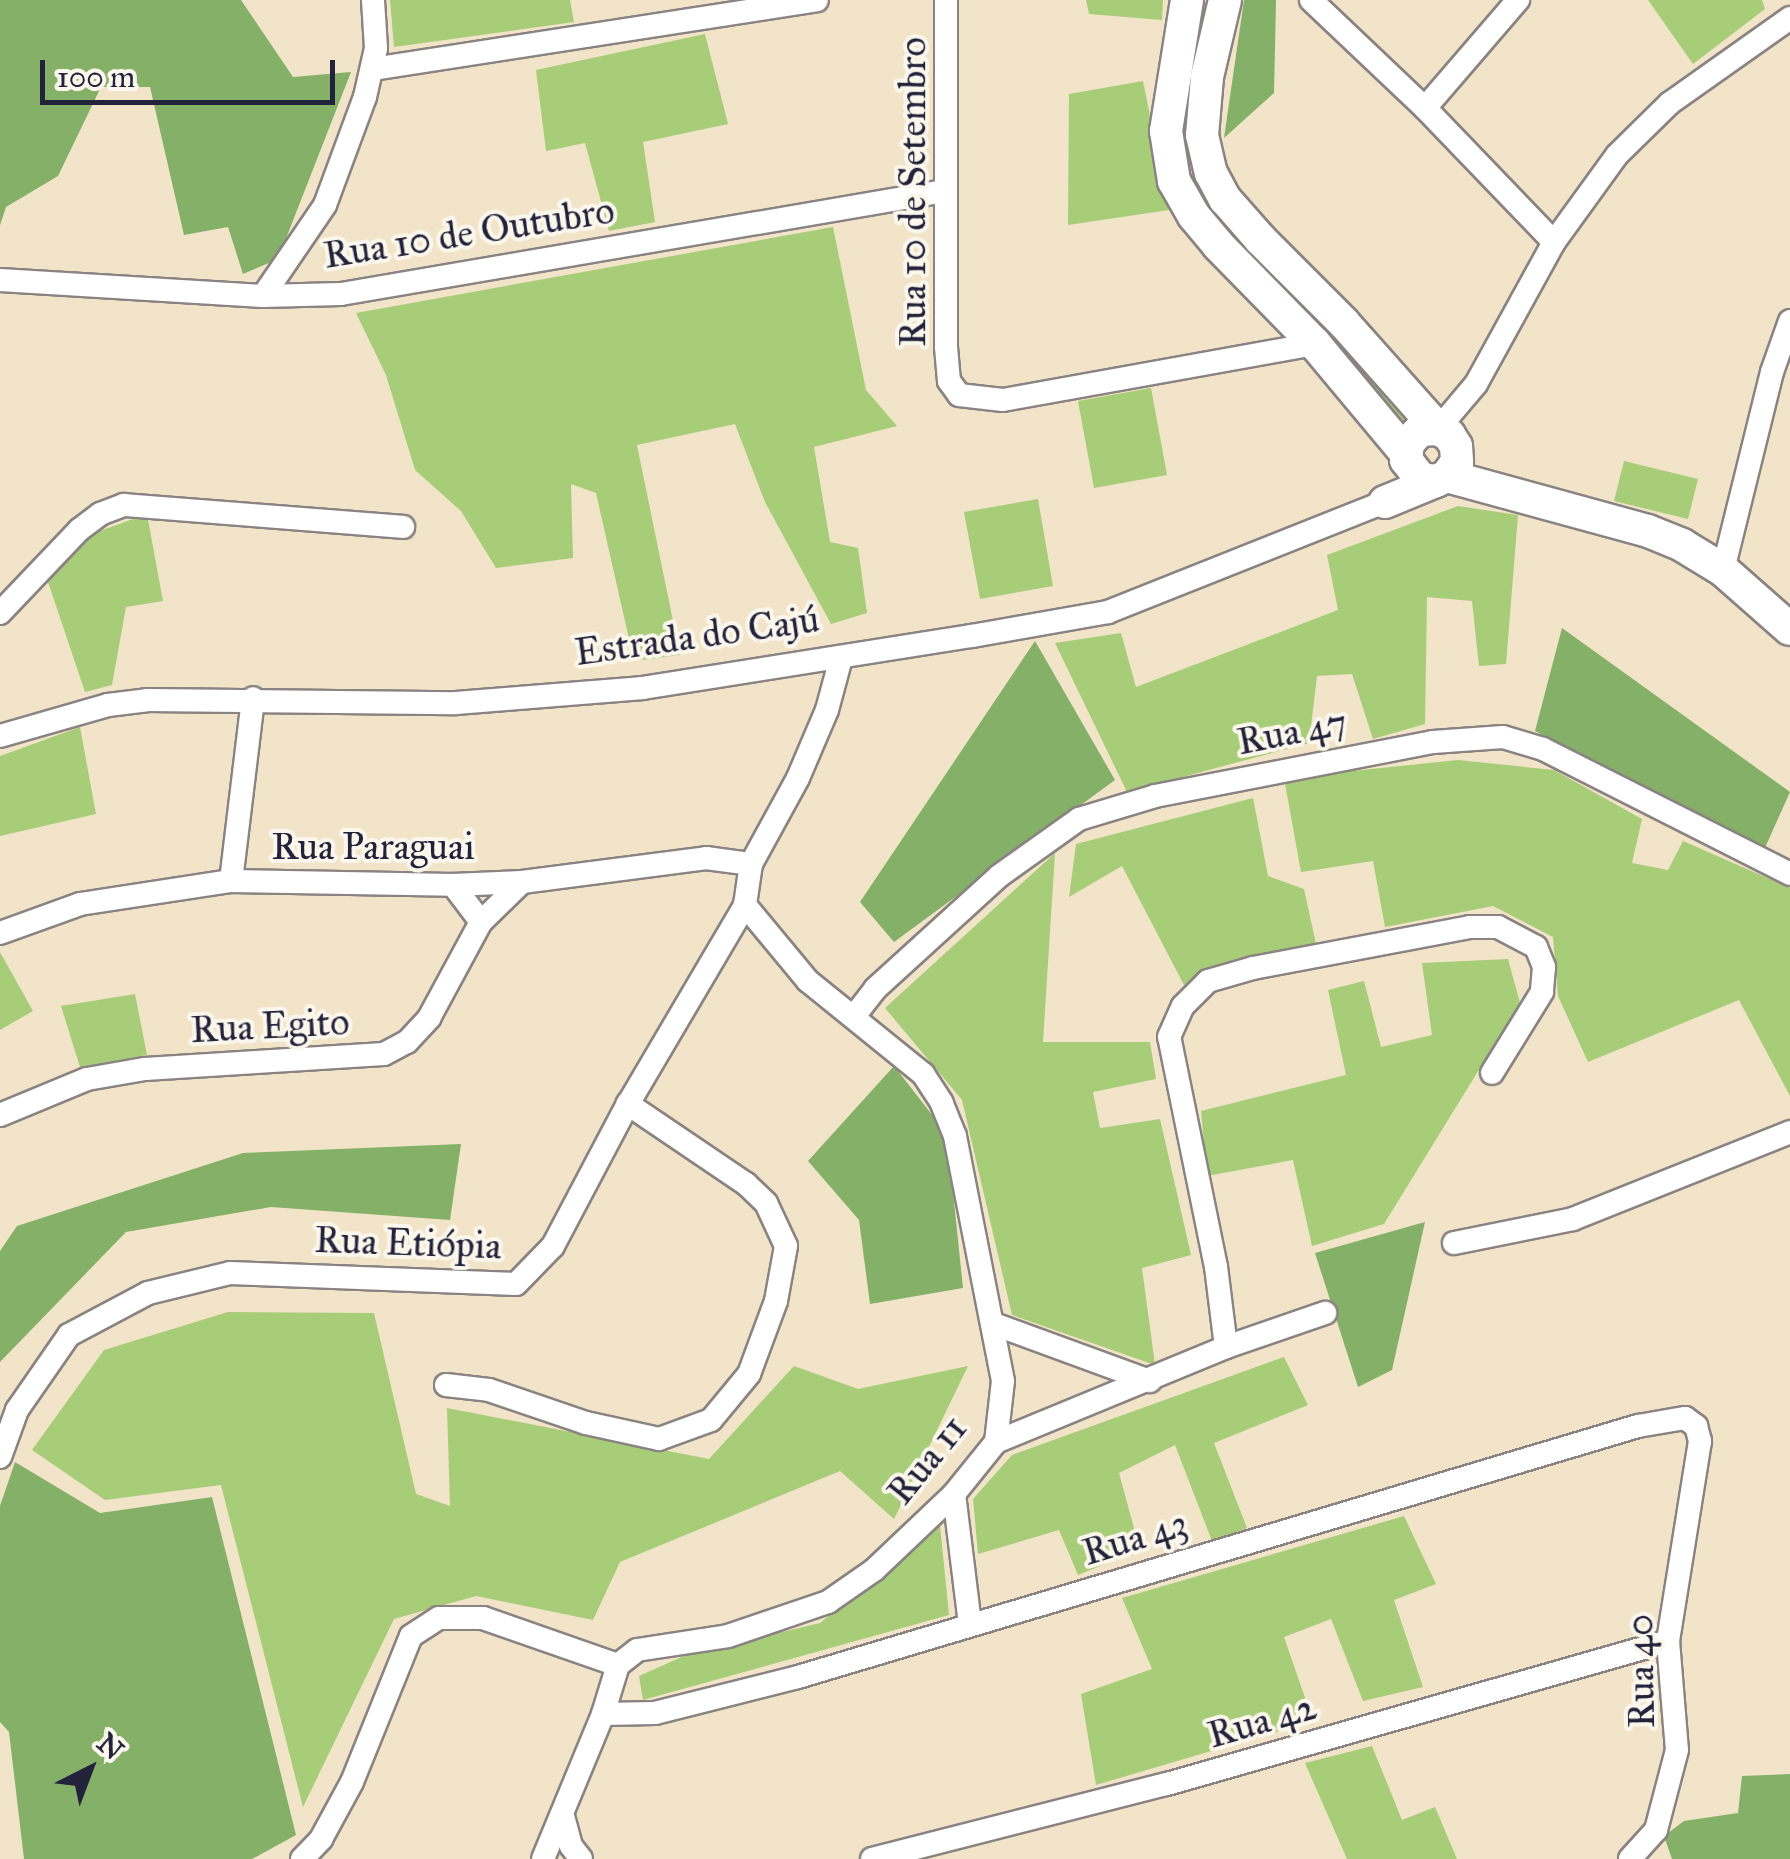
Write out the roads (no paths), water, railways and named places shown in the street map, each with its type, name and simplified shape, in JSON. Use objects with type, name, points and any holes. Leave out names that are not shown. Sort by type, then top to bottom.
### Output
[{"type":"main road","points":[[1187,0],[1166,131],[1174,180],[1194,216],[1218,245],[1432,459],[1518,496],[1648,531],[1723,570],[1790,629]]},
{"type":"main road","points":[[1225,0],[1207,78],[1202,135],[1211,172],[1225,199],[1261,240],[1344,322],[1432,459]]},
{"type":"main road","name":"Estrada do Cajú","points":[[1385,502],[1432,459]]},
{"type":"street","points":[[264,296],[325,205],[373,69],[373,0]]},
{"type":"street","points":[[373,69],[817,0]]},
{"type":"street","name":"Rua 10 de Setembro","points":[[946,0],[952,389],[968,399],[1003,400],[1315,344]]},
{"type":"street","points":[[1311,0],[1425,108],[1554,242]]},
{"type":"street","points":[[1425,108],[1518,0]]},
{"type":"street","points":[[1432,459],[1554,242],[1617,156],[1650,119],[1790,18]]},
{"type":"street","name":"Rua 10 de Outubro","points":[[0,280],[264,296],[341,294],[946,191]]},
{"type":"street","points":[[1723,570],[1781,379],[1790,321]]},
{"type":"street","name":"Estrada do Cajú","points":[[0,736],[108,705],[253,698],[456,704],[643,688],[841,658],[1108,612],[1385,502]]},
{"type":"street","points":[[0,613],[79,530],[100,514],[124,505],[402,527]]},
{"type":"street","points":[[745,904],[751,864],[780,819],[798,778],[826,710],[841,658]]},
{"type":"street","points":[[231,881],[253,698]]},
{"type":"street","name":"Rua 47","points":[[855,1015],[875,989],[998,876],[1079,819],[1155,796],[1433,742],[1503,738],[1543,749],[1790,874]]},
{"type":"street","name":"Rua Paraguai","points":[[0,932],[80,904],[231,881],[522,882],[706,858],[751,864]]},
{"type":"street","name":"Rua Egito","points":[[0,1115],[87,1080],[145,1069],[384,1054],[408,1042],[429,1018],[480,922],[522,882]]},
{"type":"street","points":[[453,884],[480,922]]},
{"type":"street","name":"Rua 11","points":[[618,1664],[637,1650],[728,1636],[828,1602],[874,1570],[954,1494],[996,1442],[1003,1381],[994,1324],[955,1136],[942,1103],[923,1074],[855,1015],[808,981],[745,904]]},
{"type":"street","name":"Rua Etiópia","points":[[0,1457],[17,1410],[68,1334],[148,1293],[230,1273],[516,1284],[553,1246],[628,1104],[745,904]]},
{"type":"street","points":[[1226,1347],[1216,1267],[1170,1037],[1182,1006],[1208,981],[1253,968],[1470,927],[1498,927],[1536,946],[1544,967],[1542,992],[1492,1073]]},
{"type":"street","points":[[446,1384],[489,1390],[586,1423],[659,1439],[711,1420],[750,1374],[776,1300],[786,1246],[766,1203],[746,1184],[628,1104]]},
{"type":"street","points":[[1454,1243],[1573,1219],[1790,1132]]},
{"type":"street","points":[[996,1442],[1226,1347],[1326,1313]]},
{"type":"street","points":[[994,1324],[1150,1381]]},
{"type":"street","name":"Rua 43","points":[[603,1714],[654,1712],[798,1676],[1638,1426],[1685,1418]]},
{"type":"street","name":"Rua 40","points":[[1630,1859],[1656,1830],[1677,1750],[1668,1641],[1700,1441],[1696,1426],[1685,1418]]},
{"type":"street","points":[[954,1494],[970,1624]]},
{"type":"street","points":[[302,1859],[321,1839],[352,1782],[411,1636],[439,1618],[483,1618],[618,1664],[603,1714],[543,1859]]},
{"type":"street","name":"Rua 42","points":[[872,1859],[1167,1784],[1668,1641]]},
{"type":"street","points":[[563,1816],[571,1846],[580,1859]]}]
